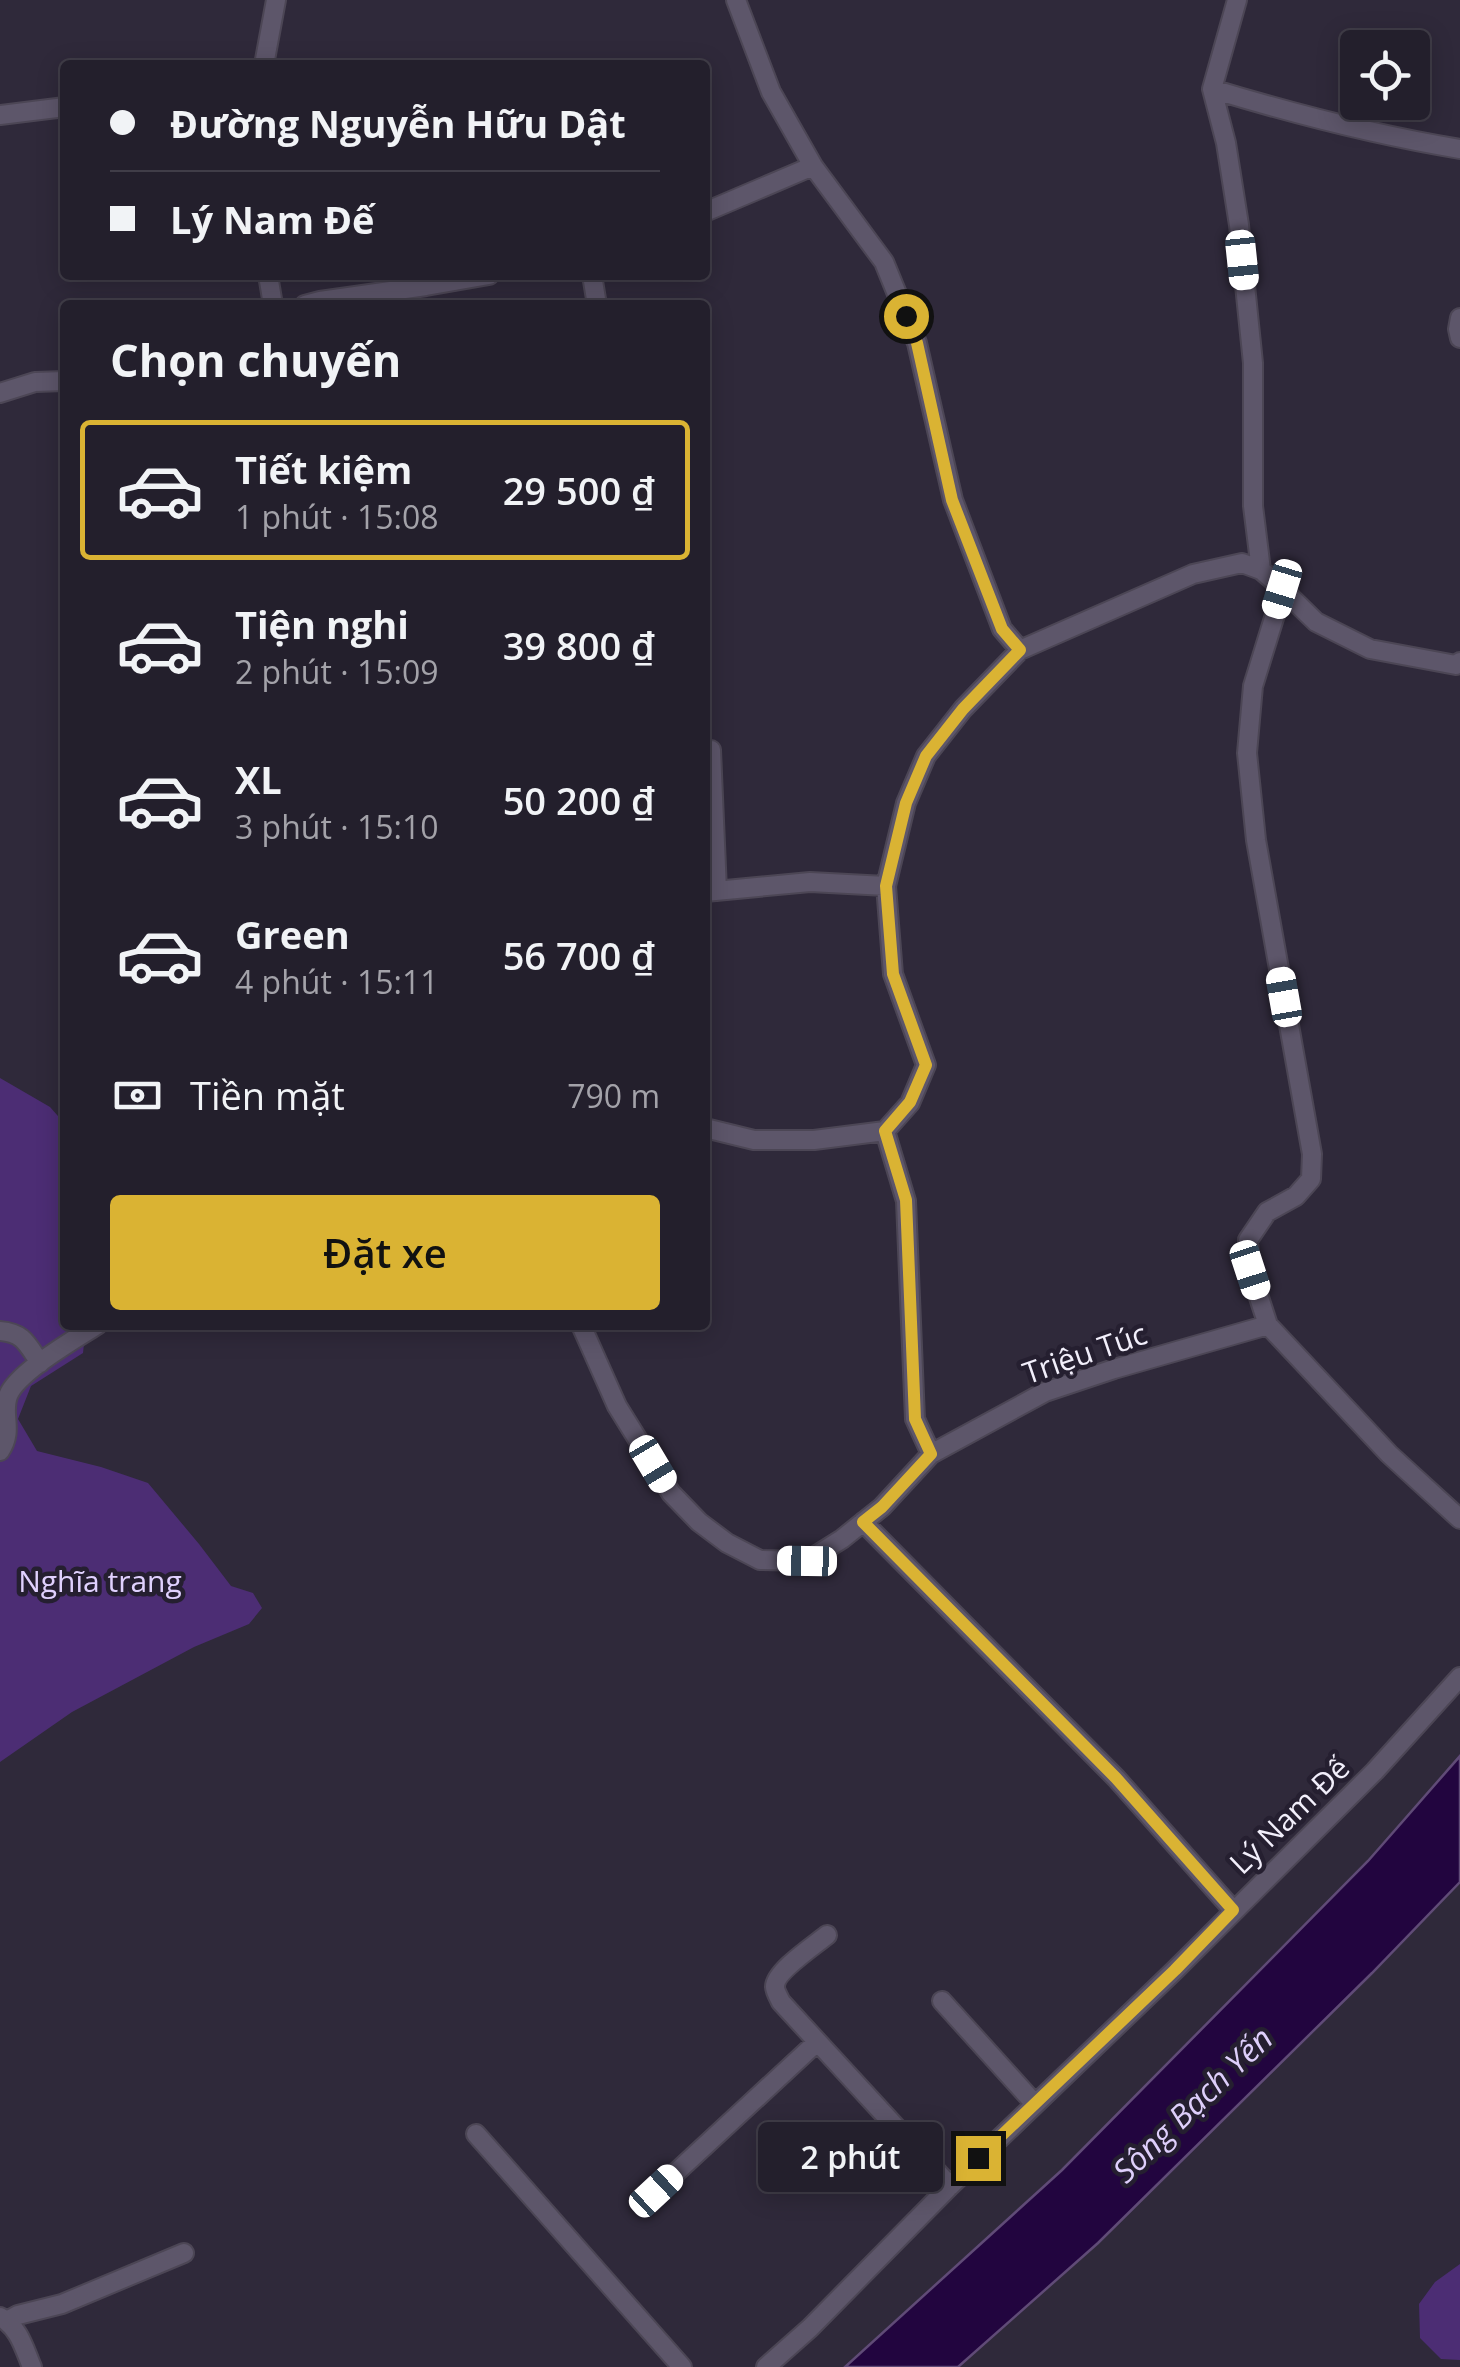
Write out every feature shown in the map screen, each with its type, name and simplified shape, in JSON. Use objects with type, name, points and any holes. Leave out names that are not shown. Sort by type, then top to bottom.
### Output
[{"type":"street","points":[[265,60],[276,0]]},
{"type":"street","points":[[736,0],[771,92],[813,166],[884,262],[917,343],[952,500],[1002,629],[1020,650]]},
{"type":"street","points":[[1238,0],[1212,88],[1228,160],[1246,295],[1252,363],[1253,506],[1261,570]]},
{"type":"street","points":[[1212,88],[1296,115],[1460,149]]},
{"type":"street","points":[[0,115],[60,108]]},
{"type":"street","points":[[710,210],[813,166]]},
{"type":"street","points":[[320,300],[456,280]]},
{"type":"street","points":[[1460,318],[1460,338]]},
{"type":"street","points":[[0,393],[35,382],[60,381]]},
{"type":"street","points":[[710,1129],[754,1140],[814,1140],[885,1131],[910,1102],[926,1065],[893,974],[886,886],[906,803],[926,756],[963,709],[1020,650],[1193,574],[1242,563],[1261,570],[1316,622],[1370,650],[1456,665],[1460,662]]},
{"type":"street","points":[[1282,589],[1253,686],[1248,753],[1256,840],[1312,1154],[1311,1179],[1296,1196],[1268,1212],[1248,1240],[1250,1270],[1268,1324],[1388,1454],[1460,1519]]},
{"type":"street","points":[[711,750],[711,892],[810,882],[886,886]]},
{"type":"street","points":[[885,1131],[906,1200],[915,1419],[931,1454]]},
{"type":"street","name":"Triệu Túc","points":[[583,1330],[617,1406],[671,1493],[698,1522],[727,1544],[760,1560],[807,1561],[842,1540],[882,1507],[931,1454],[1045,1392],[1268,1324]]},
{"type":"street","points":[[0,1330],[23,1338],[40,1362]]},
{"type":"street","points":[[0,1451],[8,1431],[6,1398],[14,1385],[40,1362],[89,1330]]},
{"type":"street","points":[[863,1522],[1116,1778],[1233,1910]]},
{"type":"street","name":"Lý Nam Đế","points":[[766,2367],[1375,1771],[1460,1676]]},
{"type":"street","points":[[827,1936],[781,1972],[774,1990],[950,2186]]},
{"type":"street","points":[[942,2001],[1035,2104]]},
{"type":"street","points":[[656,2191],[817,2042]]},
{"type":"street","points":[[476,2134],[682,2367]]},
{"type":"street","points":[[32,2367],[18,2333],[4,2319],[62,2304],[184,2252]]},
{"type":"green space","name":"Nghĩa trang","points":[[0,1078],[50,1107],[60,1118],[60,1330],[85,1330],[83,1353],[31,1386],[18,1419],[37,1451],[148,1483],[231,1586],[253,1593],[262,1608],[249,1624],[194,1647],[72,1712],[0,1762]]},
{"type":"green space","points":[[1460,2264],[1460,2360],[1441,2359],[1420,2338],[1419,2304],[1435,2282]]},
{"type":"water","name":"Sông Bạch Yến","points":[[1460,1756],[1460,1882],[1372,1973],[1098,2243],[958,2367],[845,2367],[1062,2170],[1368,1861]]},
{"type":"route","points":[[906,316],[917,343],[952,500],[1002,629],[1020,650],[963,709],[926,756],[906,803],[886,886],[893,974],[926,1065],[910,1102],[885,1131],[906,1200],[915,1419],[931,1454],[863,1522],[1116,1778],[1233,1910],[978,2158]]}]
